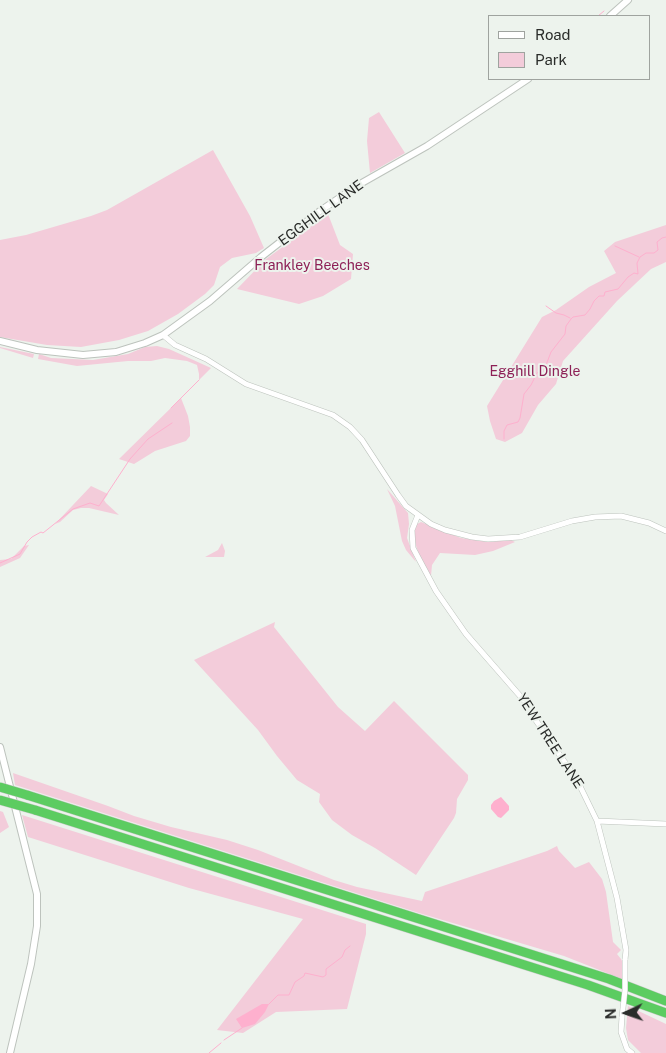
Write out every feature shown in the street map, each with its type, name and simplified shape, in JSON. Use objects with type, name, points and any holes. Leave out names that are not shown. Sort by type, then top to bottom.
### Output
[{"type":"highway","points":[[0,787],[609,979],[666,1001]]},
{"type":"highway","points":[[0,800],[588,985],[666,1013]]},
{"type":"street","points":[[611,15],[628,0]]},
{"type":"street","name":"EGGHILL LANE","points":[[0,341],[37,350],[83,355],[116,352],[163,335],[210,302],[261,257],[320,211],[360,184],[427,146],[526,80]]},
{"type":"street","points":[[163,335],[175,345],[206,359],[246,384],[333,414],[350,427],[362,440],[406,506],[445,530],[488,539],[520,537],[572,521],[595,517],[621,516],[649,523],[666,531]]},
{"type":"street","name":"YEW TREE LANE","points":[[418,515],[412,530],[413,548],[436,591],[465,633],[528,705],[577,780],[597,821],[617,898],[626,950],[621,1032],[627,1048],[632,1053]]},
{"type":"street","points":[[0,747],[36,894],[37,926],[31,964],[10,1053]]},
{"type":"street","points":[[597,821],[666,824]]},
{"type":"green space","points":[[379,112],[405,153],[370,173],[367,141],[369,118]]},
{"type":"green space","points":[[213,150],[250,216],[264,248],[256,253],[232,258],[220,267],[214,285],[205,294],[178,314],[148,331],[119,340],[81,347],[47,345],[0,337],[0,240],[26,235],[107,210]]},
{"type":"green space","name":"Frankley Beeches","points":[[328,214],[340,245],[353,254],[351,279],[323,296],[299,304],[237,289],[266,259]]},
{"type":"green space","name":"Egghill Dingle","points":[[666,225],[666,262],[651,269],[617,301],[563,361],[556,384],[538,405],[522,433],[505,442],[496,439],[487,406],[542,317],[556,310],[589,287],[616,273],[604,251],[615,242]]},
{"type":"green space","points":[[157,346],[169,349],[211,368],[199,380],[197,365],[187,361],[165,358],[151,361],[128,361],[77,366],[38,359],[39,354],[51,358],[93,360],[128,354],[145,347]]},
{"type":"green space","points":[[0,348],[34,354],[33,358]]},
{"type":"green space","points":[[181,398],[190,427],[190,436],[186,441],[155,451],[134,464],[119,459]]},
{"type":"green space","points":[[91,486],[108,494],[104,500],[119,515],[81,508],[73,510],[55,524]]},
{"type":"green space","points":[[387,489],[408,513],[407,538],[416,562],[406,550],[402,541],[395,506]]},
{"type":"green space","points":[[421,522],[461,538],[488,542],[511,540],[515,542],[493,551],[475,555],[440,553],[432,565],[431,576],[420,557],[415,543],[415,525]]},
{"type":"green space","points":[[222,543],[225,551],[224,557],[205,557],[218,550]]},
{"type":"green space","points":[[29,545],[20,558],[0,567],[0,560],[11,559],[24,546]]},
{"type":"green space","points":[[275,622],[274,627],[338,707],[365,731],[394,701],[468,775],[468,780],[457,799],[454,818],[416,875],[352,835],[332,820],[319,802],[320,794],[297,780],[258,730],[194,660]]},
{"type":"green space","points":[[13,773],[134,816],[258,850],[334,880],[422,901],[425,892],[557,846],[559,851],[575,868],[589,862],[602,879],[606,892],[613,942],[621,950],[617,954],[623,963],[622,979],[564,956],[419,913],[15,785]]},
{"type":"green space","points":[[0,811],[3,812],[9,827],[0,833]]},
{"type":"green space","points":[[22,815],[366,924],[366,934],[347,1009],[276,1012],[243,1033],[217,1030],[303,919],[189,888],[28,837]]},
{"type":"green space","points":[[628,1006],[666,1024],[666,1053],[641,1053],[628,1040],[626,1028]]},
{"type":"shaded area","points":[[501,797],[509,806],[509,810],[501,818],[491,809],[491,805]]},
{"type":"shaded area","points":[[262,1004],[269,1004],[255,1024],[242,1028],[236,1019]]},
{"type":"waterway","points":[[599,15],[604,11]]},
{"type":"waterway","points":[[504,439],[504,431],[507,425],[518,422],[520,418],[524,394],[537,373],[546,365],[551,352],[565,334],[566,326],[571,319],[585,315],[599,296],[604,296],[605,292],[618,289],[628,277],[634,273],[638,274],[637,263],[640,257],[646,253],[654,253],[658,250],[657,242],[666,237]]},
{"type":"waterway","points":[[615,246],[639,257]]},
{"type":"waterway","points":[[546,306],[556,313],[570,318]]},
{"type":"waterway","points":[[171,408],[199,380]]},
{"type":"waterway","points":[[0,563],[20,554],[32,537],[41,532],[43,533],[73,509],[90,503],[99,506],[130,459],[148,439],[172,423]]},
{"type":"waterway","points":[[269,1004],[278,995],[289,995],[295,982],[304,976],[305,973],[323,977],[326,975],[326,969],[342,957],[345,950],[350,946]]},
{"type":"waterway","points":[[224,1040],[242,1028]]},
{"type":"waterway","points":[[209,1053],[221,1043]]}]
